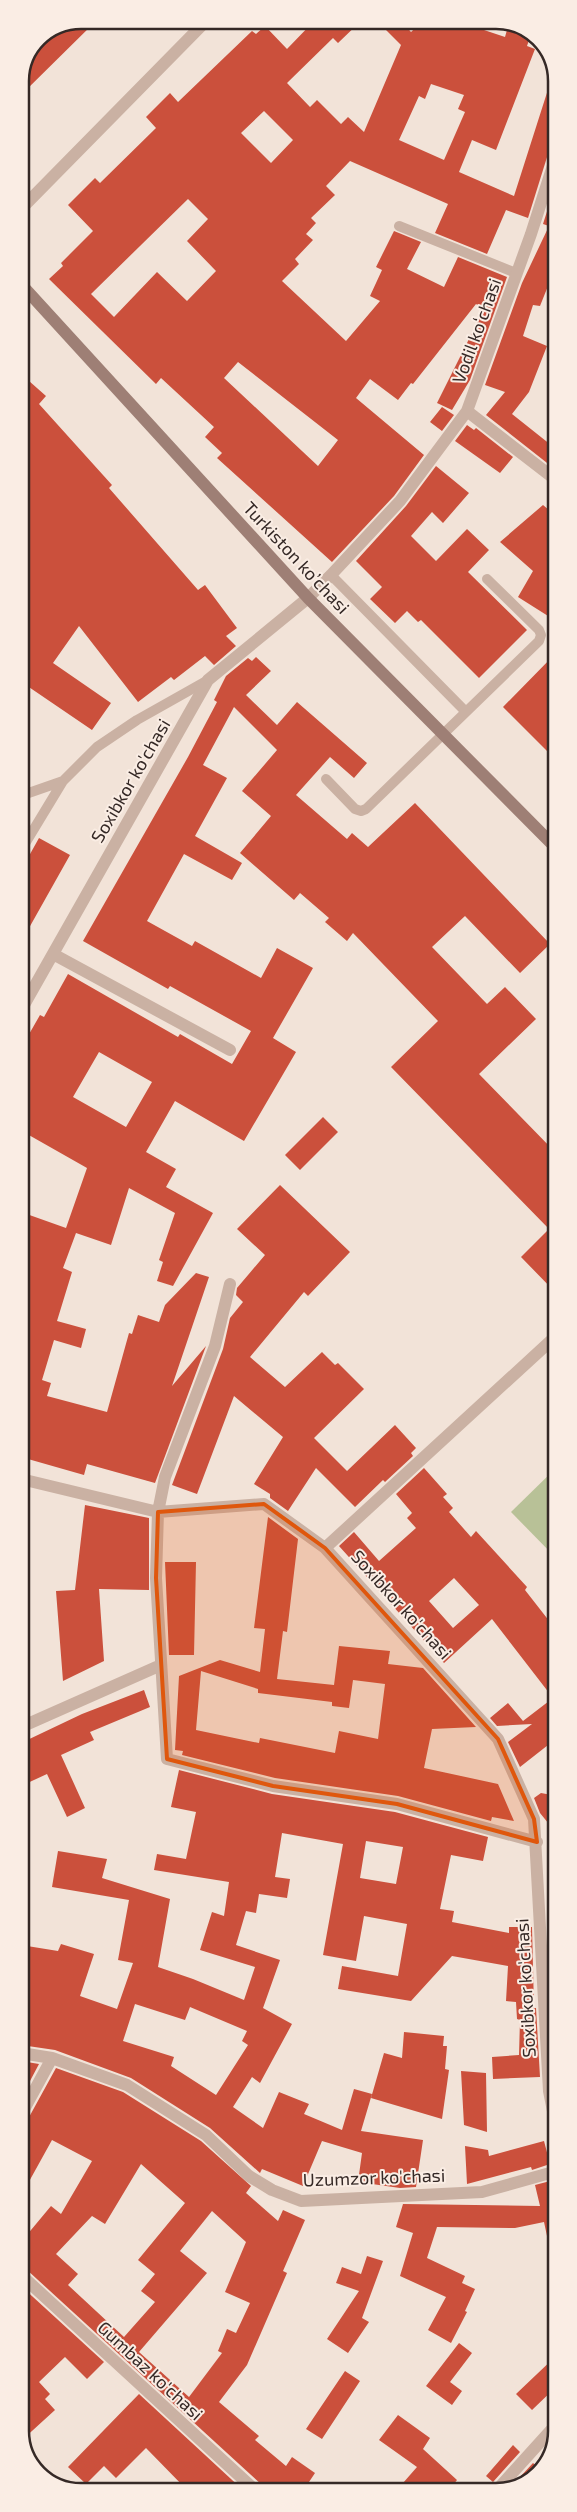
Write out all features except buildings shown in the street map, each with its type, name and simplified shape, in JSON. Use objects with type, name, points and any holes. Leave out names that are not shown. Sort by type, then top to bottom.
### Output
[{"type":"main road","name":"Turkiston ko’chasi","points":[[29,293],[308,598],[548,840]]},
{"type":"street","points":[[29,201],[198,29]]},
{"type":"street","name":"Vodil koʻchasi","points":[[548,179],[467,411],[548,474]]},
{"type":"street","name":"Soxibkor ko'chasi","points":[[29,996],[208,680],[308,598],[331,575],[400,501],[467,411]]},
{"type":"street","points":[[53,954],[230,1050]]},
{"type":"street","points":[[230,1284],[216,1346],[165,1477],[158,1512],[156,1578],[167,1759],[273,1786],[397,1804],[537,1842]]},
{"type":"street","points":[[326,1548],[548,1343]]},
{"type":"street","name":"Soxibkor ko'chasi","points":[[29,1482],[158,1512],[264,1504],[326,1548],[498,1739],[534,1818],[548,2011]]},
{"type":"street","points":[[29,1723],[161,1665]]},
{"type":"street","name":"Uzumzor ko'chasi","points":[[29,2054],[52,2058],[127,2085],[206,2135],[249,2176],[272,2190],[301,2201],[482,2192],[548,2174]]},
{"type":"street","points":[[29,2100],[52,2058]]},
{"type":"street","name":"Gumbaz ko'chasi","points":[[29,2283],[247,2483]]},
{"type":"street","points":[[504,2482],[548,2434]]},
{"type":"lane","points":[[399,226],[516,273]]},
{"type":"lane","points":[[331,575],[466,712]]},
{"type":"lane","points":[[326,779],[355,809],[361,812],[366,809],[539,641],[541,635],[538,630],[487,579]]},
{"type":"lane","points":[[29,837],[63,780],[97,747],[137,720],[208,680]]},
{"type":"lane","points":[[29,793],[63,780]]},
{"type":"highlighted area","points":[[264,1504],[325,1548],[498,1739],[534,1819],[537,1842],[397,1804],[273,1786],[167,1759],[156,1578],[158,1512]]},
{"type":"green space","points":[[548,1476],[548,1550],[511,1512]]}]
